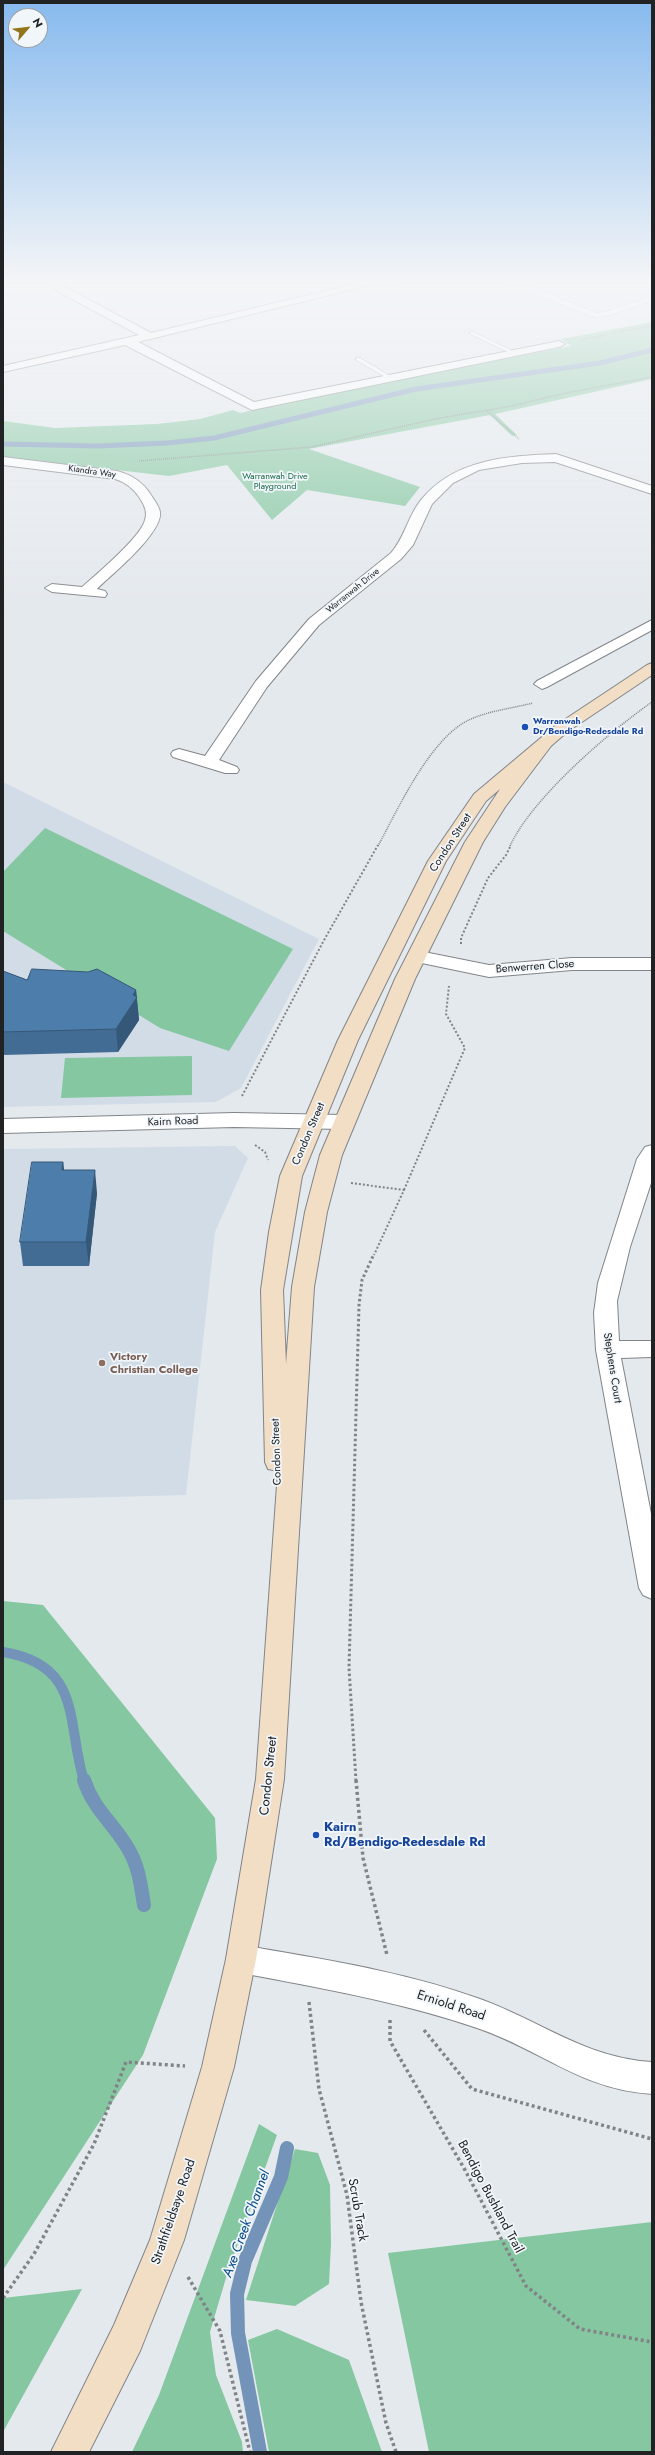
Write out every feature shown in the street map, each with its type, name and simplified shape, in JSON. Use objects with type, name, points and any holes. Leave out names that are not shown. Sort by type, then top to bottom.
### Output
[{"type":"main road","name":"Condon Street","points":[[282,1591],[272,1290],[291,1176],[313,1120],[330,1086],[348,1040],[437,861],[480,798],[561,729],[652,668]]},
{"type":"main road","name":"Condon Street","points":[[241,1959],[258,1863],[270,1779],[302,1287],[316,1212],[331,1155],[343,1122],[406,979],[419,957],[473,843],[489,816],[545,743]]},
{"type":"main road","name":"Strathfieldsaye Road","points":[[69,2452],[127,2338],[167,2240],[218,2067],[241,1959]]},
{"type":"street","points":[[224,392],[252,406],[320,392]]},
{"type":"street","name":"Warranwah Drive","points":[[209,762],[260,684],[314,622],[396,556],[406,545],[426,502],[448,480],[476,467],[544,454],[652,490]]},
{"type":"street","name":"Kiandra Way","points":[[3,461],[127,478],[139,488],[147,500],[153,512],[150,528],[86,592]]},
{"type":"street","points":[[52,588],[102,594]]},
{"type":"street","points":[[542,684],[652,624]]},
{"type":"street","points":[[179,754],[209,762],[230,770]]},
{"type":"street","name":"Benwerren Close","points":[[419,957],[505,971],[572,964],[652,964]]},
{"type":"street","name":"Kairn Road","points":[[3,1126],[234,1120],[313,1120],[343,1122]]},
{"type":"street","name":"Stephens Court","points":[[652,1152],[648,1158],[612,1273],[606,1308],[608,1350],[652,1588]]},
{"type":"street","points":[[608,1350],[652,1349]]},
{"type":"street","name":"Erniold Road","points":[[241,1959],[390,1988],[438,2000],[482,2015],[588,2066],[618,2075],[652,2078]]},
{"type":"path","points":[[133,461],[307,448],[436,419],[487,411],[579,392]]},
{"type":"path","points":[[487,411],[544,454]]},
{"type":"path","points":[[234,1120],[237,1105],[323,942],[423,765],[444,739],[470,719],[536,702]]},
{"type":"path","points":[[404,1190],[456,1065],[465,1048],[446,1014],[450,976],[461,948],[461,938],[488,878],[506,855],[515,835],[543,799],[617,726],[652,702]]},
{"type":"path","name":"Scrub Track","points":[[305,1971],[319,2089],[347,2195],[361,2302],[386,2423],[396,2452]]},
{"type":"path","points":[[390,1988],[472,2090],[652,2139]]},
{"type":"path","name":"Bendigo Bushland Trail","points":[[390,1988],[390,2041],[465,2170],[526,2286],[580,2329],[652,2342]]},
{"type":"path","points":[[3,2298],[34,2254],[94,2144],[126,2062],[218,2067]]},
{"type":"path","points":[[167,2240],[220,2331],[250,2452]]},
{"type":"shaded area","points":[[3,782],[319,939],[241,1088],[216,1102],[3,1107]]},
{"type":"shaded area","name":"Victory Christian College","points":[[235,1146],[248,1158],[215,1232],[186,1495],[3,1500],[3,1149]]},
{"type":"green space","name":"Warranwah Drive Playground","points":[[334,392],[596,392],[495,414],[517,435],[512,436],[490,415],[309,449],[420,487],[405,506],[307,490],[272,520],[227,465],[169,476],[3,457],[3,421],[55,428],[157,424],[200,419],[233,410],[240,413]]},
{"type":"green space","points":[[45,828],[293,949],[229,1051],[160,1028],[3,931],[3,872]]},
{"type":"green space","points":[[192,1056],[192,1095],[61,1098],[65,1058]]},
{"type":"green space","points":[[3,1601],[43,1605],[215,1818],[217,1859],[143,2055],[3,2270]]},
{"type":"green space","points":[[259,2124],[277,2135],[228,2271],[210,2332],[216,2375],[242,2442],[243,2452],[132,2452],[159,2395]]},
{"type":"green space","points":[[295,2149],[318,2153],[330,2185],[331,2244],[329,2284],[295,2306],[246,2300]]},
{"type":"green space","points":[[652,2222],[652,2452],[429,2452],[388,2253]]},
{"type":"green space","points":[[82,2289],[3,2432],[3,2298]]},
{"type":"green space","points":[[277,2329],[349,2360],[382,2452],[269,2452],[248,2340]]},
{"type":"building","points":[[32,969],[88,972],[97,969],[136,990],[133,995],[137,997],[116,1029],[3,1032],[3,971],[27,980]]},
{"type":"building","points":[[32,1162],[63,1162],[62,1170],[95,1170],[86,1242],[20,1242]]},
{"type":"waterway","points":[[3,444],[97,446],[167,443],[214,438],[405,392]]},
{"type":"waterway","name":"Axe Creek Channel","points":[[3,1652],[29,1659],[47,1669],[59,1683],[67,1699],[72,1718],[84,1781]]},
{"type":"waterway","name":"Axe Creek Channel","points":[[84,1780],[93,1801],[124,1842],[136,1864],[144,1905]]},
{"type":"waterway","name":"Axe Creek Channel","points":[[260,2452],[238,2333],[237,2294],[245,2261],[281,2177],[287,2148]]},
{"type":"place","name":"Warranwah Dr/Bendigo-Redesdale Rd","points":[[525,727]]},
{"type":"place","name":"Victory Christian College","points":[[102,1363]]},
{"type":"place","name":"Kairn Rd/Bendigo-Redesdale Rd","points":[[316,1835]]}]
